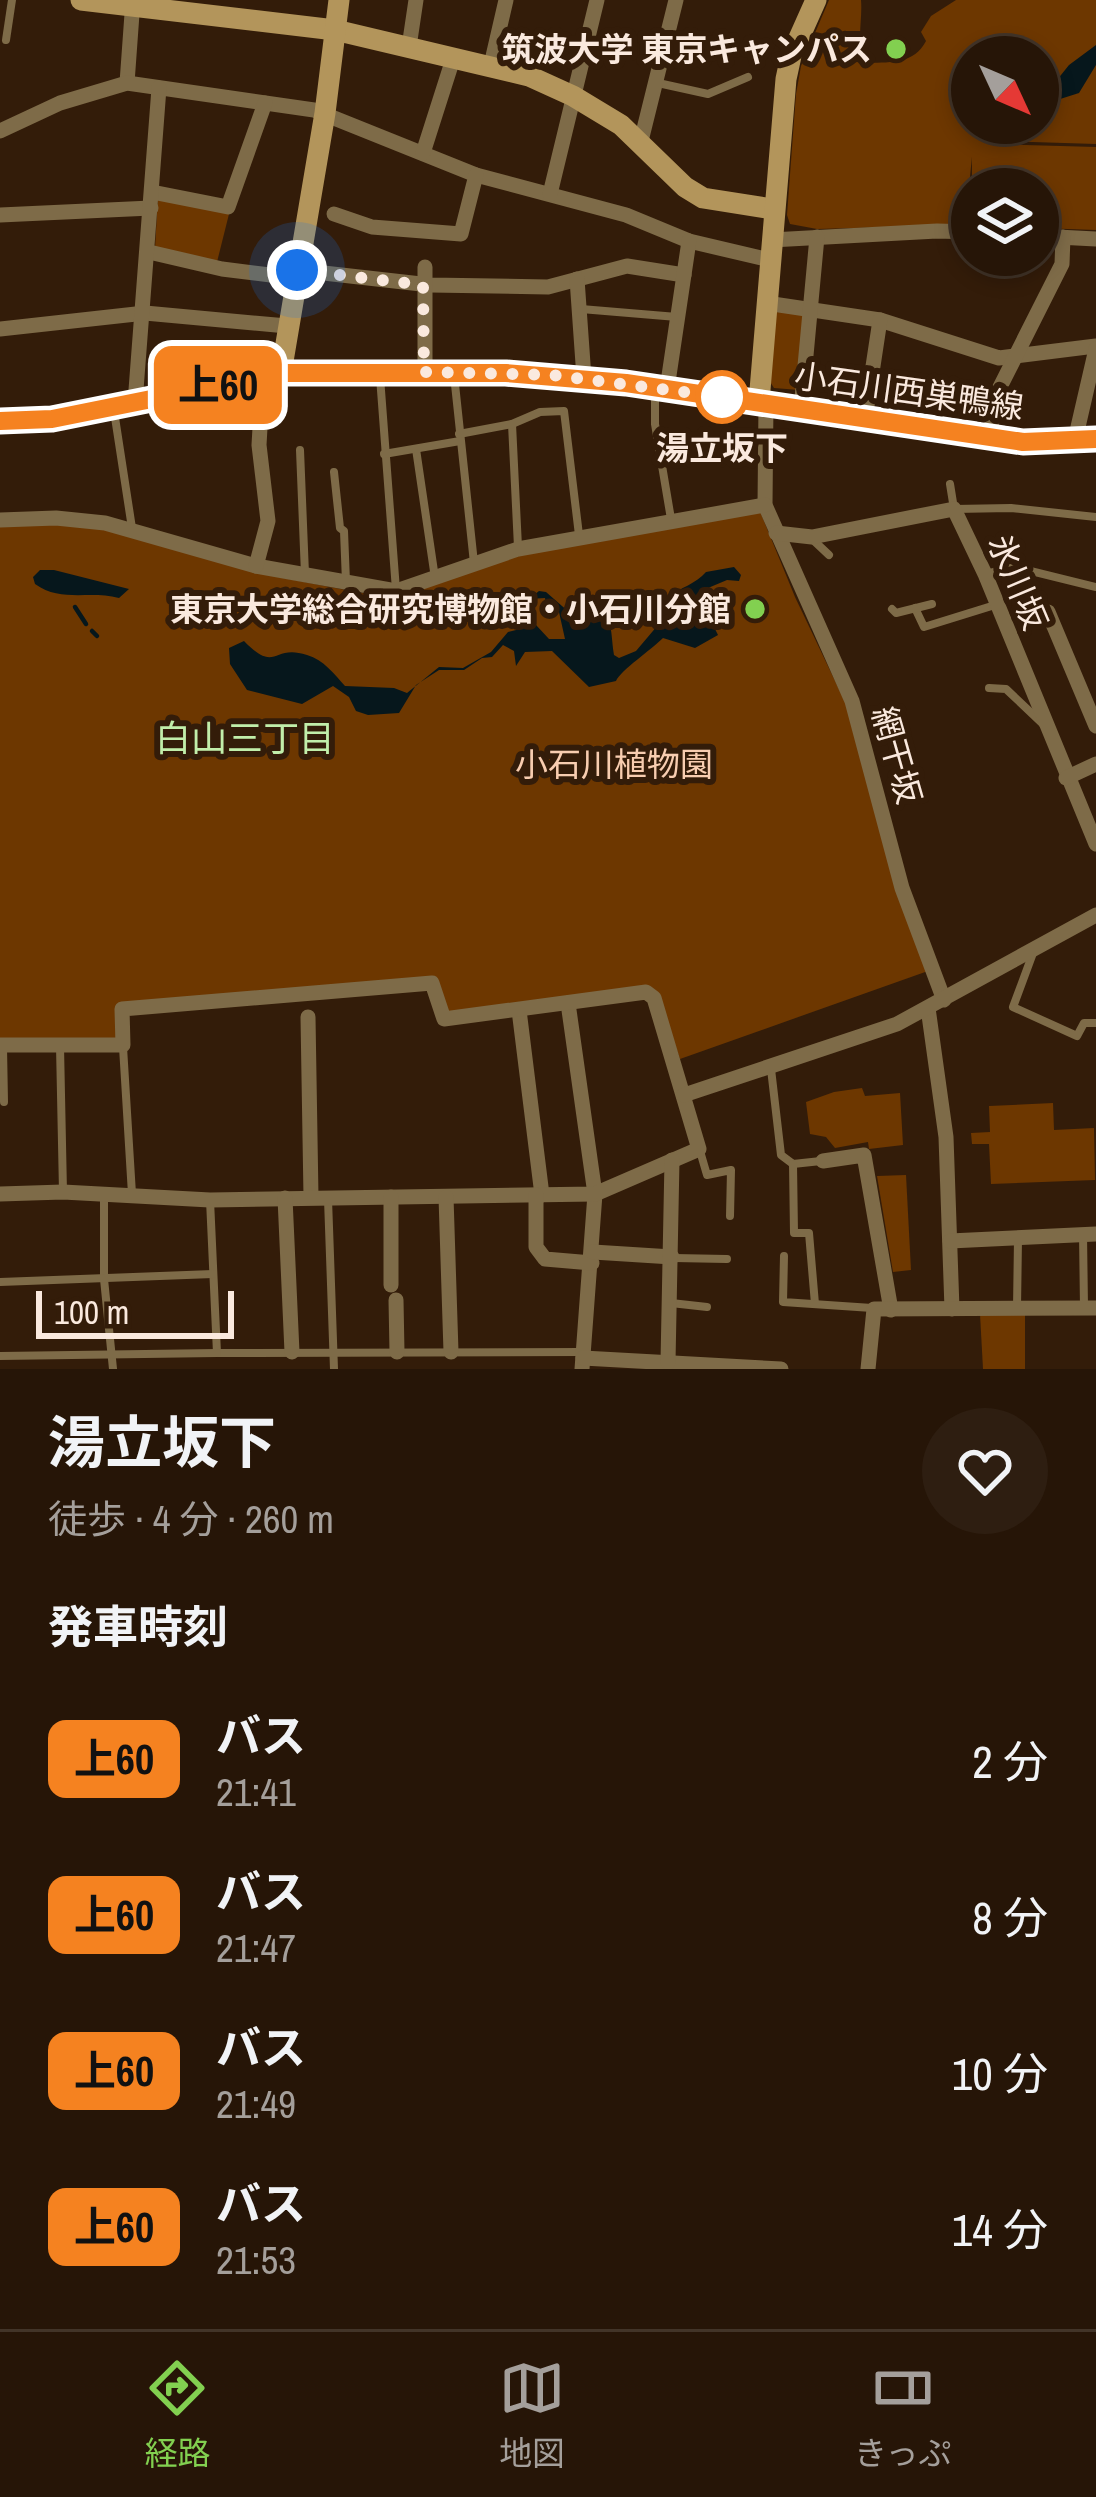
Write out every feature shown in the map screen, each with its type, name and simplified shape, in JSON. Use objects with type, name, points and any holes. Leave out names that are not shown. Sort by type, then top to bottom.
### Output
[{"type":"street","points":[[81,0],[231,9],[530,76],[573,96],[641,141],[685,187],[703,198],[773,208]]},
{"type":"street","points":[[256,566],[268,521],[259,445],[272,374],[287,326],[340,0]]},
{"type":"street","points":[[409,47],[416,0]]},
{"type":"street","points":[[490,65],[506,0]]},
{"type":"street","points":[[550,194],[597,0]]},
{"type":"street","points":[[641,141],[676,0]]},
{"type":"street","points":[[0,520],[56,518],[132,528],[256,566],[396,591],[518,549],[765,505],[766,303],[786,79],[816,0]]},
{"type":"street","points":[[127,83],[133,3]]},
{"type":"street","points":[[423,153],[453,59]]},
{"type":"street","points":[[0,131],[60,104],[127,83],[325,113],[476,175],[626,214],[721,254],[771,250],[817,237],[951,233]]},
{"type":"street","points":[[124,405],[145,313],[160,136],[159,88]]},
{"type":"street","points":[[0,214],[152,200],[228,207],[265,103]]},
{"type":"street","points":[[334,214],[372,226],[461,234],[476,175]]},
{"type":"street","points":[[801,409],[817,237]]},
{"type":"street","points":[[1059,237],[1096,239]]},
{"type":"street","points":[[989,438],[997,393],[1062,264],[1064,237]]},
{"type":"street","points":[[661,388],[689,242]]},
{"type":"street","points":[[149,252],[222,269],[424,276],[548,287],[627,266],[684,275]]},
{"type":"street","points":[[424,276],[424,372]]},
{"type":"street","points":[[577,279],[584,378]]},
{"type":"street","points":[[766,303],[880,320],[1000,358],[1096,348],[1086,439]]},
{"type":"street","points":[[0,329],[145,313],[287,326]]},
{"type":"street","points":[[866,419],[880,320]]},
{"type":"street","name":"小石川西巣鴨線","points":[[0,422],[33,422],[88,405],[124,405],[272,374],[454,372],[584,378],[989,438],[1086,439]]},
{"type":"street","name":"網干坂","points":[[765,505],[852,701],[936,1004],[952,1309]]},
{"type":"street","points":[[776,533],[812,537],[954,509]]},
{"type":"street","name":"氷川坂","points":[[954,509],[1096,844]]},
{"type":"street","points":[[1048,612],[1096,726]]},
{"type":"street","points":[[1066,778],[1096,764]]},
{"type":"street","points":[[684,1095],[897,1024],[1096,915]]},
{"type":"street","points":[[0,1194],[63,1192],[210,1200],[595,1194],[699,1149],[654,998],[646,992],[443,1019],[432,983],[122,1009],[123,1046],[2,1045]]},
{"type":"street","points":[[568,1004],[595,1194],[583,1360],[781,1369]]},
{"type":"street","points":[[519,1010],[539,1195],[536,1247],[545,1259],[672,1257]]},
{"type":"street","points":[[308,1017],[319,1197]]},
{"type":"street","points":[[823,1161],[864,1154],[882,1310],[868,1369]]},
{"type":"street","points":[[668,1362],[672,1160]]},
{"type":"street","points":[[391,1197],[398,1352]]},
{"type":"street","points":[[446,1197],[451,1352]]},
{"type":"street","points":[[286,1198],[292,1352]]},
{"type":"street","points":[[950,1241],[1090,1234]]},
{"type":"street","points":[[882,1310],[1090,1308]]},
{"type":"lane","points":[[6,40],[12,0]]},
{"type":"lane","points":[[656,83],[708,94],[748,77]]},
{"type":"lane","points":[[580,308],[677,317]]},
{"type":"lane","points":[[380,372],[396,591]]},
{"type":"lane","points":[[454,372],[474,565]]},
{"type":"lane","points":[[661,388],[655,424],[671,521]]},
{"type":"lane","points":[[124,405],[132,528]]},
{"type":"lane","points":[[384,454],[512,424],[540,412],[564,411],[579,537]]},
{"type":"lane","points":[[512,424],[518,549]]},
{"type":"lane","points":[[416,449],[435,579]]},
{"type":"lane","points":[[300,450],[305,576]]},
{"type":"lane","points":[[334,472],[344,531],[346,583]]},
{"type":"lane","points":[[950,484],[954,509],[1011,508],[1096,517]]},
{"type":"lane","points":[[812,537],[829,555]]},
{"type":"lane","points":[[985,574],[1014,567],[1096,586]]},
{"type":"lane","points":[[892,609],[896,613],[932,604]]},
{"type":"lane","points":[[916,608],[924,627],[996,604]]},
{"type":"lane","points":[[988,688],[1006,689],[1044,725]]},
{"type":"lane","points":[[1033,951],[1013,1007],[1077,1036],[1084,1023],[1096,1023]]},
{"type":"lane","points":[[308,996],[308,1017]]},
{"type":"lane","points":[[2,1045],[4,1102]]},
{"type":"lane","points":[[60,1045],[63,1192]]},
{"type":"lane","points":[[123,1046],[133,1198]]},
{"type":"lane","points":[[770,1068],[782,1155],[793,1164],[823,1161]]},
{"type":"lane","points":[[699,1149],[707,1174],[731,1170],[730,1216]]},
{"type":"lane","points":[[793,1164],[794,1233],[809,1233],[815,1304]]},
{"type":"lane","points":[[104,1194],[104,1279],[113,1369]]},
{"type":"lane","points":[[319,1197],[334,1369]]},
{"type":"lane","points":[[210,1200],[217,1353]]},
{"type":"lane","points":[[1090,1234],[1090,1308]]},
{"type":"lane","points":[[1017,1309],[1018,1237]]},
{"type":"lane","points":[[784,1256],[783,1302],[868,1305],[882,1310]]},
{"type":"lane","points":[[672,1257],[727,1259]]},
{"type":"lane","points":[[0,1282],[213,1274]]},
{"type":"lane","points":[[671,1304],[707,1307]]},
{"type":"lane","points":[[0,1356],[451,1352],[583,1360]]},
{"type":"green space","points":[[829,0],[861,0],[860,42],[869,63],[915,54],[926,41],[921,32],[931,16],[956,0],[1096,0],[1096,144],[1059,143],[1059,36],[951,36],[951,144],[1096,147],[1096,230],[1059,229],[1059,168],[972,168],[972,157],[971,168],[951,168],[951,225],[817,229],[790,224],[801,66]]},
{"type":"green space","points":[[158,196],[230,210],[217,262],[155,249]]},
{"type":"green space","points":[[778,309],[806,313],[799,390],[774,388],[767,377],[771,315]]},
{"type":"green space","name":"小石川植物園","points":[[759,509],[847,706],[928,971],[680,1059],[659,998],[445,1016],[435,981],[119,1005],[120,1040],[0,1041],[0,525],[70,523],[152,538],[258,573],[392,599],[522,552]]},
{"type":"green space","points":[[862,1088],[865,1096],[900,1093],[903,1145],[869,1149],[868,1142],[835,1148],[826,1137],[810,1134],[806,1102]]},
{"type":"green space","points":[[1053,1103],[1054,1130],[1094,1128],[1095,1180],[991,1184],[989,1144],[972,1144],[971,1133],[990,1132],[989,1106]]},
{"type":"green space","points":[[906,1175],[911,1270],[893,1272],[877,1176]]},
{"type":"green space","points":[[1025,1313],[1025,1369],[983,1369],[980,1314]]},
{"type":"shaded area","points":[[1096,45],[1096,65],[1079,93],[1059,99],[1059,78]]},
{"type":"shaded area","points":[[734,567],[741,575],[739,581],[727,580],[708,588],[718,603],[710,619],[718,635],[695,648],[663,638],[616,681],[589,687],[552,651],[525,652],[516,666],[514,651],[503,645],[492,657],[464,670],[439,670],[420,682],[439,667],[463,668],[491,652],[508,632],[536,625],[549,639],[565,639],[559,612],[545,598],[529,599],[539,591],[570,613],[596,613],[608,620],[614,655],[619,658],[636,651],[658,625],[656,611],[672,594],[706,572]]},
{"type":"shaded area","points":[[40,570],[129,589],[119,598],[55,593],[35,584],[33,577]]},
{"type":"shaded area","points":[[244,641],[263,656],[307,655],[324,664],[345,686],[407,693],[415,686],[399,713],[356,711],[349,697],[333,686],[302,704],[247,690],[230,664],[229,648]]},
{"type":"waterway","points":[[75,607],[86,624]]},
{"type":"waterway","points":[[92,631],[97,636]]},
{"type":"bus line","name":"上60","points":[[0,421],[52,419],[281,373],[454,372],[584,378],[1023,442],[1096,439]]},
{"type":"place","name":"筑波大学 東京キャンパス","points":[[896,49]]},
{"type":"place","name":"湯立坂下","points":[[722,397]]},
{"type":"place","name":"東京大学総合研究博物館・小石川分館","points":[[755,609]]},
{"type":"district","name":"白山三丁目","points":[[245,738]]},
{"type":"route","points":[[297,270],[423,285],[424,372],[552,375],[722,397]]}]
